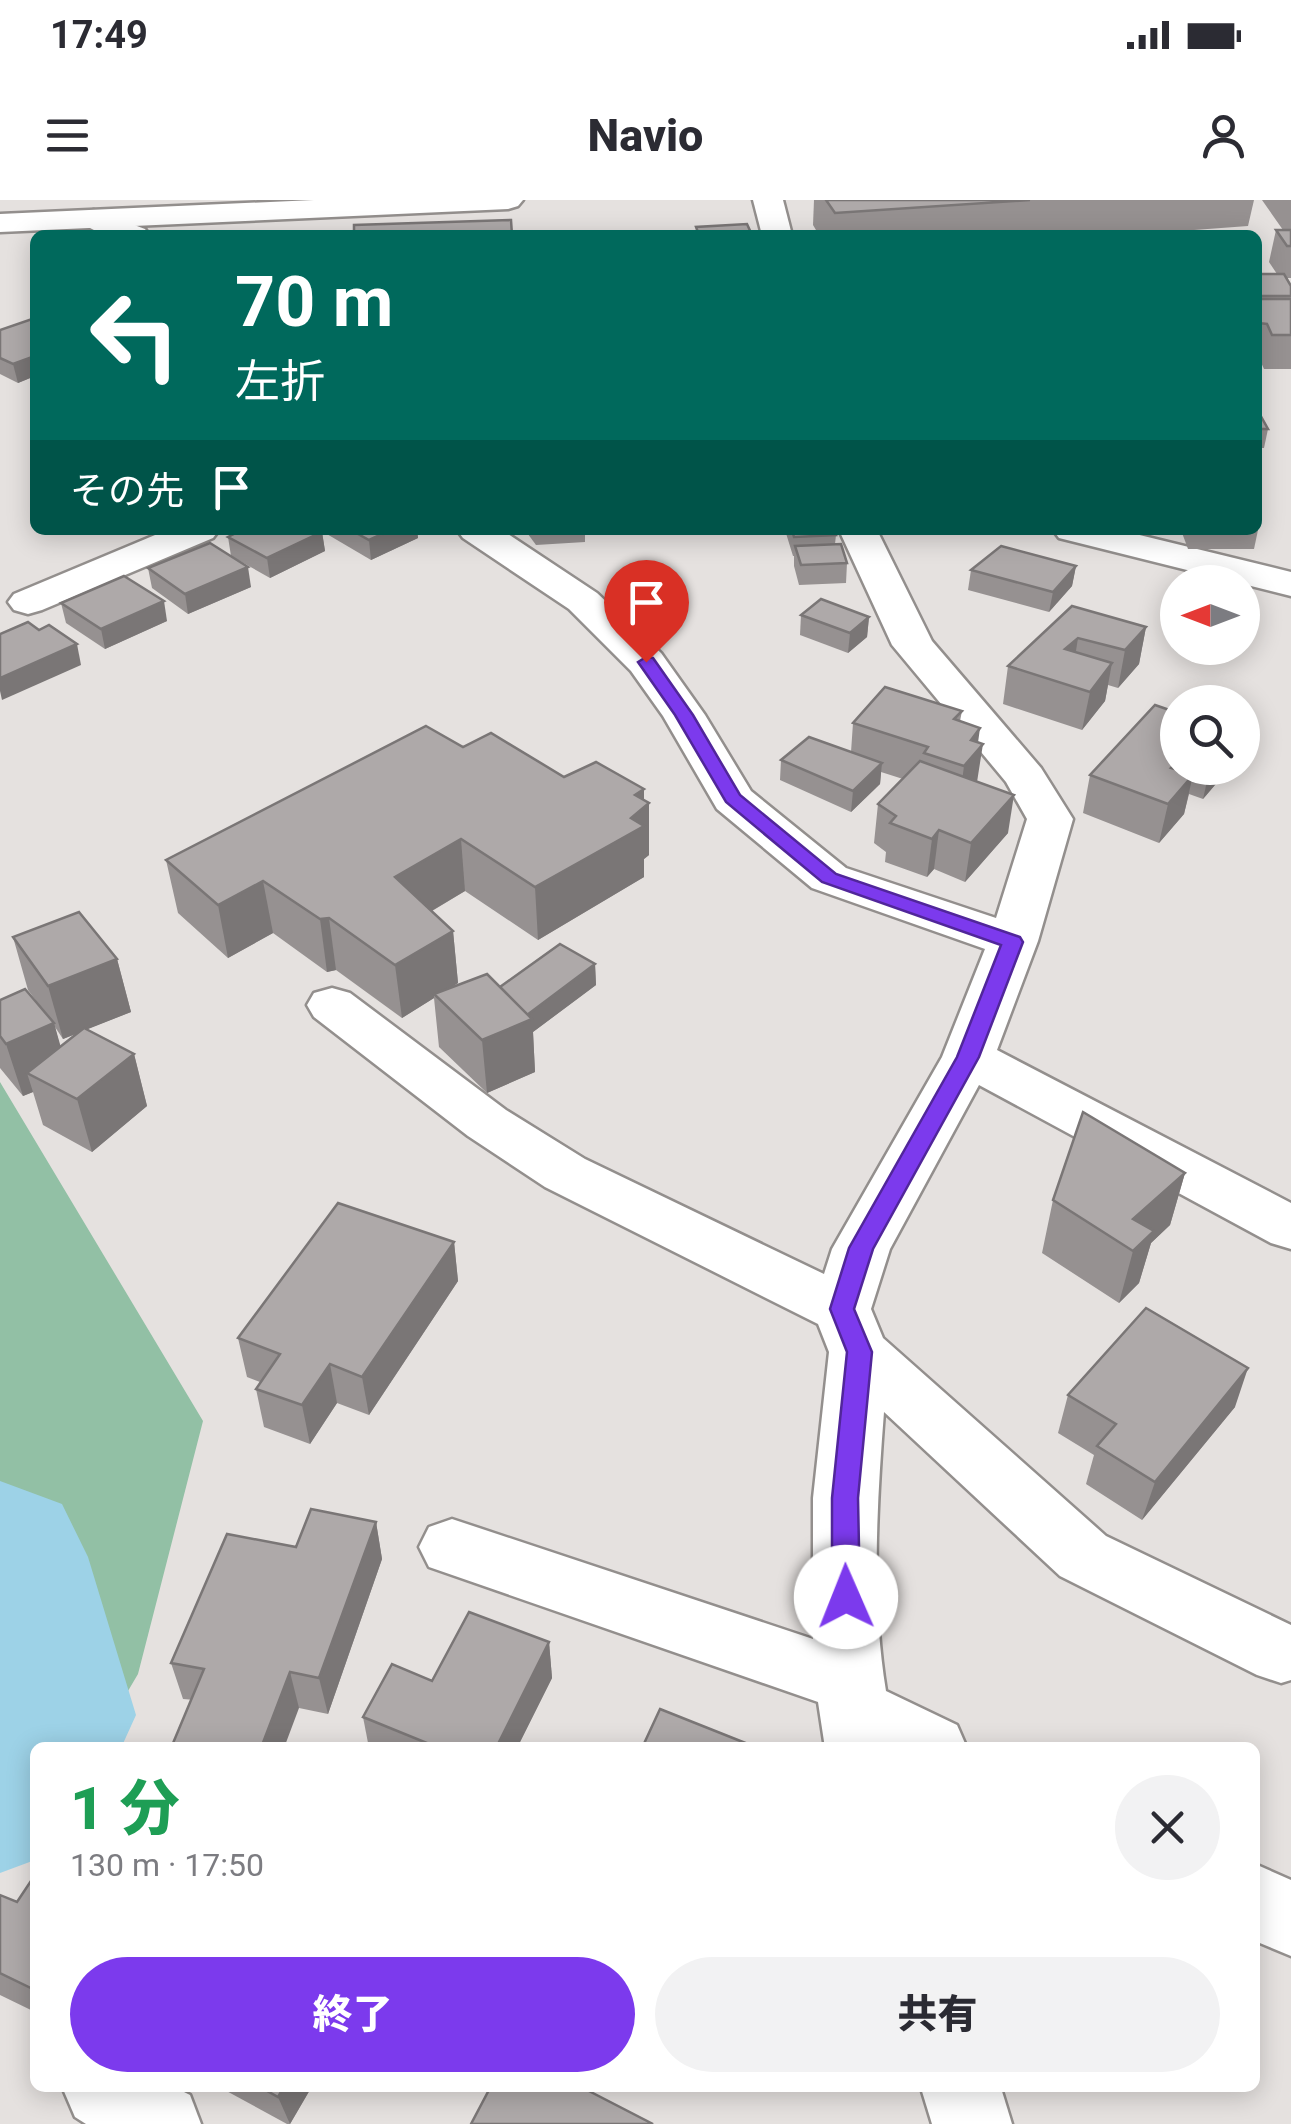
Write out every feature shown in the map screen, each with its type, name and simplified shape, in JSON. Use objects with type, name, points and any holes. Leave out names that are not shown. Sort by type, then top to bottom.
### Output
[{"type":"main road","points":[[0,223],[508,200]]},
{"type":"main road","points":[[768,200],[776,230]]},
{"type":"main road","points":[[94,219],[122,230]]},
{"type":"main road","points":[[28,602],[188,535]]},
{"type":"main road","points":[[484,535],[584,601],[646,662],[684,715],[732,798],[829,878],[1013,942]]},
{"type":"main road","points":[[855,1713],[845,1498],[851,1330],[861,1248],[968,1057],[1013,942],[1050,820],[1024,777],[913,645],[860,535]]},
{"type":"main road","points":[[1092,535],[1291,584]]},
{"type":"main road","points":[[332,1005],[487,1123],[565,1173],[851,1330],[1083,1556],[1282,1653]]},
{"type":"main road","points":[[968,1057],[1291,1228]]},
{"type":"main road","points":[[452,1547],[919,1742]]},
{"type":"main road","points":[[1260,1904],[1291,1919]]},
{"type":"main road","points":[[962,2092],[972,2124]]},
{"type":"green space","points":[[0,1082],[203,1421],[138,1674],[98,1742],[30,1742],[30,1834],[0,1829]]},
{"type":"building","points":[[826,200],[1030,200],[835,213]]},
{"type":"building","points":[[511,220],[512,230],[354,230],[354,225]]},
{"type":"building","points":[[747,224],[750,230],[697,230],[696,227]]},
{"type":"building","points":[[1276,230],[1291,230],[1291,246],[1287,246]]},
{"type":"building","points":[[1262,274],[1284,274],[1291,286],[1291,296],[1262,296]]},
{"type":"building","points":[[1262,299],[1291,299],[1291,335],[1272,335],[1267,324],[1262,323]]},
{"type":"building","points":[[30,320],[30,358],[13,364],[0,358],[0,330]]},
{"type":"building","points":[[232,535],[316,535],[267,558],[228,537]]},
{"type":"building","points":[[210,543],[248,567],[185,594],[148,568]]},
{"type":"building","points":[[841,544],[847,563],[801,565],[795,546]]},
{"type":"building","points":[[1001,546],[1076,566],[1053,592],[971,570]]},
{"type":"building","points":[[124,576],[164,601],[101,629],[61,603]]},
{"type":"building","points":[[821,599],[869,617],[850,633],[801,615]]},
{"type":"building","points":[[1072,606],[1146,627],[1125,650],[1078,638],[1065,649],[1112,663],[1090,692],[1008,666]]},
{"type":"building","points":[[28,622],[39,630],[49,625],[77,644],[0,678],[0,634]]},
{"type":"building","points":[[885,687],[962,711],[954,719],[980,728],[971,740],[983,744],[964,766],[924,753],[928,747],[853,723]]},
{"type":"building","points":[[1155,705],[1160,707],[1160,785],[1184,785],[1168,804],[1090,775]]},
{"type":"building","points":[[426,726],[463,747],[491,733],[564,777],[596,762],[644,789],[635,795],[649,803],[631,818],[644,826],[535,887],[461,839],[395,877],[453,931],[395,965],[329,918],[320,919],[263,881],[218,905],[166,860]]},
{"type":"building","points":[[809,737],[882,763],[853,791],[781,760]]},
{"type":"building","points":[[920,761],[1014,795],[971,843],[939,830],[932,839],[890,823],[896,816],[878,804]]},
{"type":"building","points":[[79,912],[117,959],[48,986],[13,937]]},
{"type":"building","points":[[560,944],[595,964],[527,1015],[500,987]]},
{"type":"building","points":[[487,974],[532,1019],[482,1040],[434,994]]},
{"type":"building","points":[[25,989],[54,1023],[6,1044],[0,1036],[0,1000]]},
{"type":"building","points":[[84,1028],[134,1054],[77,1099],[27,1073]]},
{"type":"building","points":[[1083,1112],[1185,1173],[1133,1219],[1154,1231],[1133,1251],[1053,1200]]},
{"type":"building","points":[[338,1203],[454,1242],[362,1377],[330,1364],[302,1405],[256,1389],[280,1354],[238,1338]]},
{"type":"building","points":[[1146,1308],[1248,1368],[1155,1482],[1097,1446],[1116,1424],[1068,1395]]},
{"type":"building","points":[[311,1509],[376,1522],[319,1678],[290,1672],[263,1742],[174,1742],[204,1669],[171,1663],[227,1534],[296,1547]]},
{"type":"building","points":[[469,1612],[549,1642],[499,1742],[424,1742],[363,1717],[392,1664],[432,1681]]},
{"type":"building","points":[[660,1709],[743,1742],[645,1742]]},
{"type":"building","points":[[30,1882],[30,1988],[0,1973],[0,1895],[17,1902]]},
{"type":"building","points":[[488,2092],[591,2092],[653,2124],[471,2124]]},
{"type":"waterway","points":[[0,1557],[42,1715],[0,1783]]},
{"type":"route","points":[[646,662],[684,715],[732,798],[829,878],[1013,942],[968,1057],[861,1248],[842,1309],[860,1352],[845,1498],[846,1597]]}]
